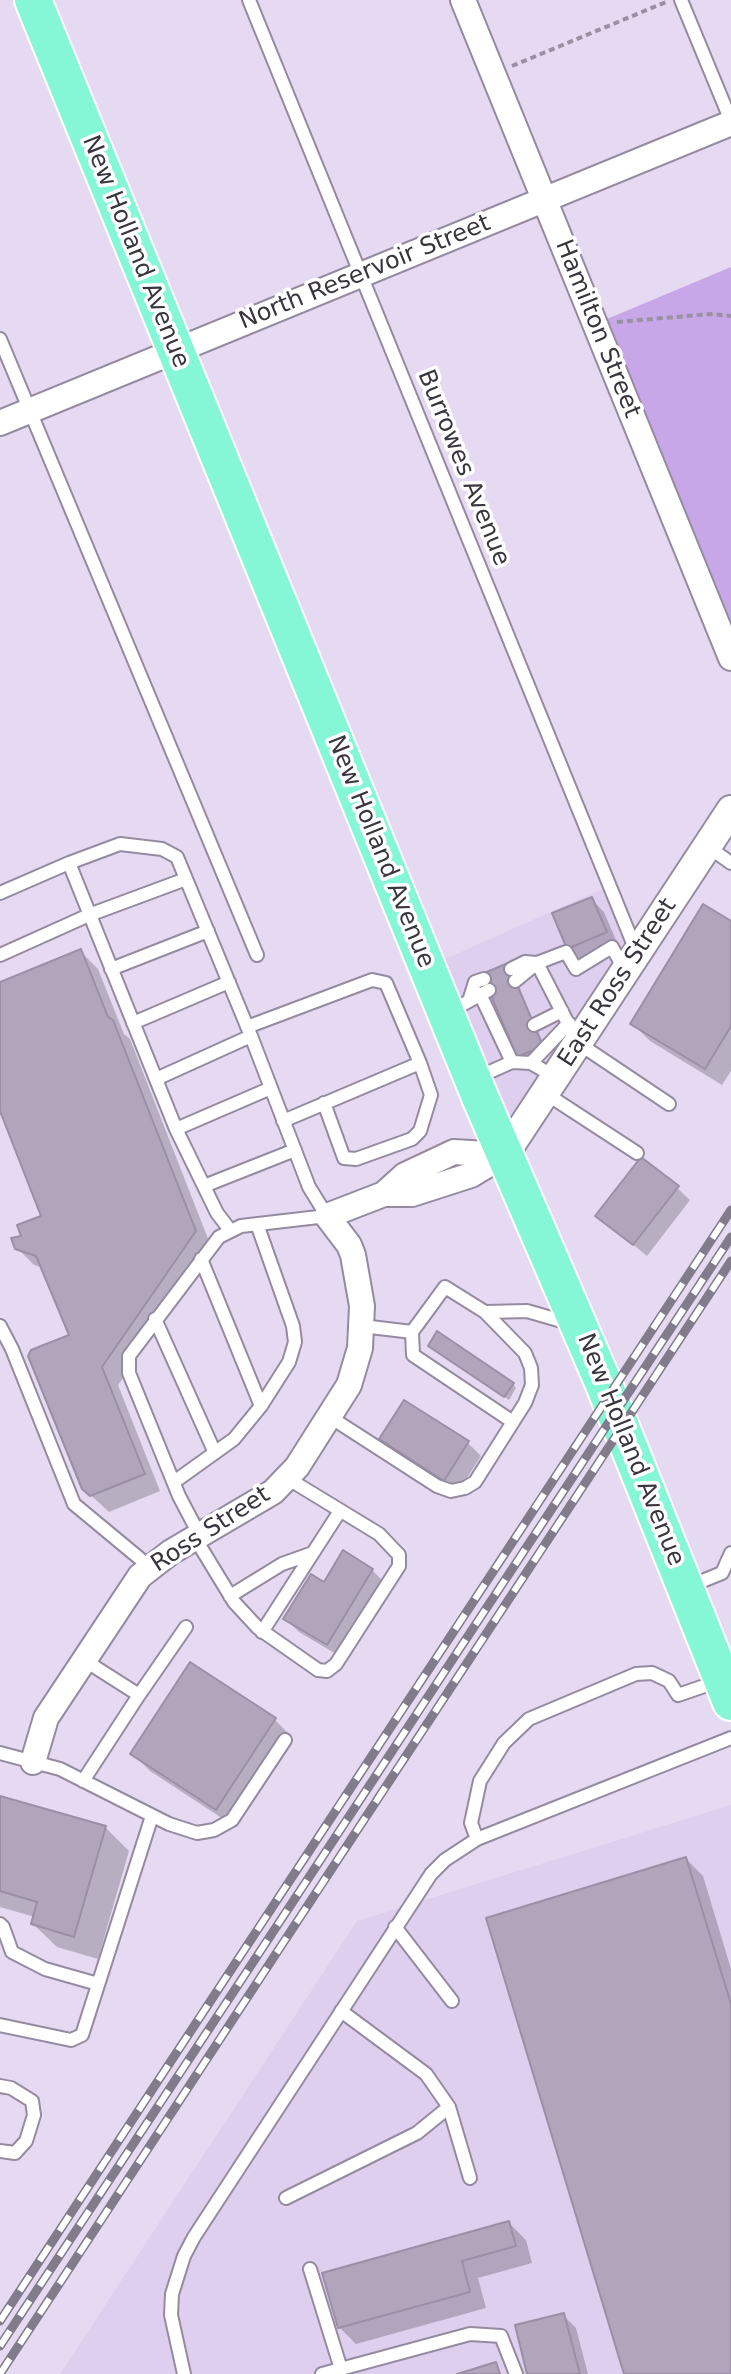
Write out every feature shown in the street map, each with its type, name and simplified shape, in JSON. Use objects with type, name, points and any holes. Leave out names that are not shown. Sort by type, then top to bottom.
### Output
[{"type":"main road","name":"New Holland Avenue","points":[[33,0],[175,350],[474,995],[473,1079],[580,1326],[727,1691]]},
{"type":"street","name":"Hamilton Street","points":[[463,0],[731,658]]},
{"type":"street","name":"North Reservoir Street","points":[[0,423],[731,122]]},
{"type":"street","name":"East Ross Street","points":[[504,1155],[570,1026],[631,962],[731,810]]},
{"type":"street","points":[[327,1216],[384,1194],[405,1175],[454,1152],[504,1155]]},
{"type":"street","name":"Ross Street","points":[[33,1762],[46,1718],[127,1594],[150,1567],[259,1502],[287,1478],[349,1385],[356,1367],[362,1326],[353,1255],[327,1216]]},
{"type":"lane","name":"Burrowes Avenue","points":[[249,0],[361,275],[631,962]]},
{"type":"lane","points":[[681,0],[731,122]]},
{"type":"lane","points":[[0,339],[257,955]]},
{"type":"lane","points":[[0,893],[120,844],[162,849],[177,857],[314,1198],[327,1216],[257,1224],[230,1230],[219,1237],[133,1348],[128,1365],[197,1537],[230,1596],[262,1632],[318,1670],[327,1671],[336,1664],[399,1566],[399,1555],[379,1534],[287,1478]]},
{"type":"lane","points":[[707,846],[731,863]]},
{"type":"lane","points":[[69,863],[176,1129],[217,1213],[230,1230]]},
{"type":"lane","points":[[0,955],[89,915],[186,879]]},
{"type":"lane","points":[[111,969],[208,931]]},
{"type":"lane","points":[[513,975],[525,962],[537,963],[566,952],[576,969],[612,947],[631,962]]},
{"type":"lane","points":[[537,963],[570,1026],[669,1104]]},
{"type":"lane","points":[[156,1079],[249,1031],[372,980],[386,983],[431,1095],[420,1131],[412,1139],[356,1159],[344,1158],[324,1103]]},
{"type":"lane","points":[[133,1023],[229,982]]},
{"type":"lane","points":[[474,995],[506,1039],[512,1062],[544,1078],[637,1153]]},
{"type":"lane","points":[[534,1025],[570,1026]]},
{"type":"lane","points":[[473,1079],[512,1062]]},
{"type":"lane","points":[[283,1121],[420,1063]]},
{"type":"lane","points":[[176,1129],[271,1088]]},
{"type":"lane","points":[[204,1186],[295,1150]]},
{"type":"lane","points":[[174,1482],[234,1439],[261,1406],[289,1362],[295,1342],[293,1326],[257,1224]]},
{"type":"lane","points":[[201,1259],[261,1406]]},
{"type":"lane","points":[[330,1417],[437,1486],[451,1491],[475,1482],[513,1422],[525,1403],[532,1385],[531,1368],[525,1353],[485,1312],[445,1287],[412,1332],[413,1355],[513,1422]]},
{"type":"lane","points":[[485,1312],[527,1311],[580,1326]]},
{"type":"lane","points":[[155,1319],[215,1453]]},
{"type":"lane","points":[[0,1326],[74,1504],[150,1567]]},
{"type":"lane","points":[[362,1326],[412,1332]]},
{"type":"lane","points":[[262,1632],[340,1511]]},
{"type":"lane","points":[[230,1596],[282,1564],[313,1553]]},
{"type":"lane","points":[[686,1588],[722,1573],[731,1553]]},
{"type":"lane","points":[[83,1781],[186,1627]]},
{"type":"lane","points":[[84,1660],[139,1695]]},
{"type":"lane","points":[[477,1839],[471,1823],[480,1781],[504,1743],[529,1719],[636,1674],[652,1673],[669,1681],[678,1695],[727,1691]]},
{"type":"lane","points":[[184,2374],[171,2315],[172,2294],[184,2256],[431,1874],[445,1860],[477,1839],[731,1738]]},
{"type":"lane","points":[[0,1753],[60,1769],[152,1816],[197,1833],[214,1830],[232,1820],[285,1740]]},
{"type":"lane","points":[[0,2025],[71,2040],[82,2035],[152,1816]]},
{"type":"lane","points":[[0,1924],[12,1952],[45,1969],[98,1984]]},
{"type":"lane","points":[[395,1927],[452,2001]]},
{"type":"lane","points":[[341,2011],[426,2074],[449,2107],[470,2178]]},
{"type":"lane","points":[[0,2086],[11,2088],[32,2101],[34,2115],[26,2141],[15,2153],[0,2151]]},
{"type":"lane","points":[[286,2198],[417,2133],[449,2107]]},
{"type":"lane","points":[[310,2269],[341,2369]]},
{"type":"lane","points":[[322,2374],[470,2334],[493,2334],[505,2339],[516,2374]]},
{"type":"path","points":[[493,74],[672,0]]},
{"type":"path","points":[[595,324],[711,314],[731,316]]},
{"type":"shaded area","points":[[731,267],[731,658],[595,324]]},
{"type":"shaded area","points":[[602,889],[637,953],[504,1155],[427,967]]},
{"type":"shaded area","points":[[731,1805],[731,2374],[60,2374],[357,1921]]},
{"type":"building","points":[[592,897],[607,932],[567,949],[552,913]]},
{"type":"building","points":[[703,904],[731,921],[731,1026],[705,1069],[630,1024]]},
{"type":"building","points":[[81,949],[108,1017],[113,1020],[196,1231],[102,1367],[145,1474],[90,1496],[82,1489],[28,1356],[31,1350],[69,1335],[36,1256],[15,1249],[11,1238],[21,1236],[17,1225],[41,1216],[0,1111],[0,982]]},
{"type":"building","points":[[508,963],[543,1046],[517,1057],[482,974]]},
{"type":"building","points":[[641,1157],[679,1186],[633,1245],[595,1216]]},
{"type":"building","points":[[437,1331],[514,1383],[504,1397],[428,1346]]},
{"type":"building","points":[[404,1400],[469,1441],[444,1481],[379,1439]]},
{"type":"building","points":[[343,1550],[373,1569],[327,1645],[283,1619],[311,1574],[324,1582]]},
{"type":"building","points":[[190,1662],[276,1718],[216,1810],[130,1754]]},
{"type":"building","points":[[0,1796],[106,1826],[74,1937],[31,1924],[37,1902],[0,1891]]},
{"type":"building","points":[[686,1857],[731,2004],[731,2374],[624,2374],[486,1918]]},
{"type":"building","points":[[509,2221],[516,2246],[462,2261],[470,2292],[338,2328],[322,2273]]},
{"type":"building","points":[[564,2313],[580,2374],[527,2374],[515,2325]]},
{"type":"building","points":[[496,2362],[500,2374],[457,2374]]},
{"type":"railway","points":[[0,2321],[731,1210]]},
{"type":"railway","points":[[0,2346],[731,1237]]},
{"type":"railway","points":[[0,2374],[731,1261]]}]
